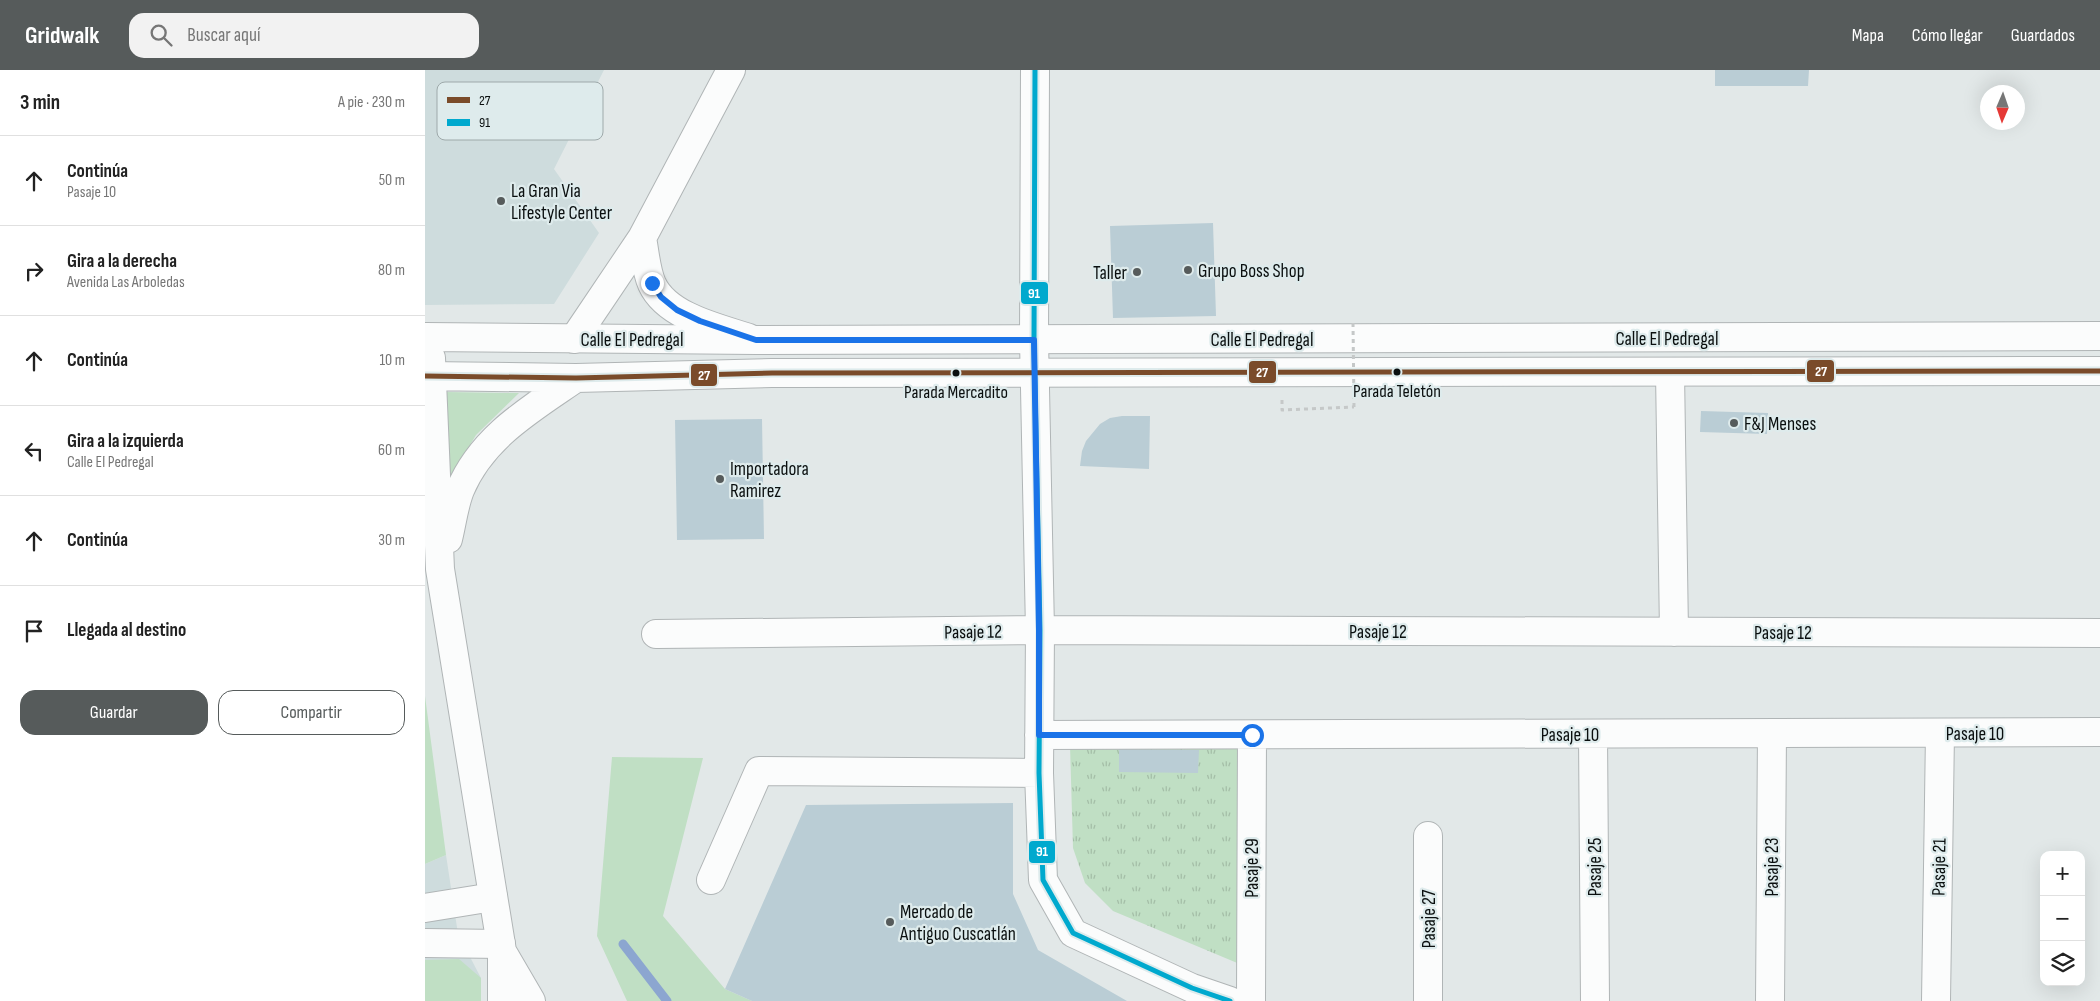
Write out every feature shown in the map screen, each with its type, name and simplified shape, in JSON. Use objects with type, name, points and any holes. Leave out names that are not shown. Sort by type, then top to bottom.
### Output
[{"type":"street","points":[[1035,70],[1034,340],[1039,630],[1039,773],[1043,880],[1073,933],[1192,988],[1230,1001]]},
{"type":"street","points":[[574,339],[642,238],[727,72]]},
{"type":"street","points":[[642,238],[652,283],[668,303],[700,321],[756,340]]},
{"type":"street","name":"Calle El Pedregal","points":[[427,337],[1034,340],[2100,336]]},
{"type":"street","points":[[427,337],[440,569],[501,948],[502,1001]]},
{"type":"street","name":"Calle El Pedregal","points":[[429,376],[576,378],[772,373],[2100,371]]},
{"type":"street","points":[[1670,372],[1674,632]]},
{"type":"street","points":[[440,569],[459,491],[479,456],[512,421],[576,378]]},
{"type":"street","points":[[425,526],[440,569]]},
{"type":"street","name":"Pasaje 12","points":[[656,634],[1039,630],[2100,634]]},
{"type":"street","name":"Pasaje 10","points":[[1039,735],[2100,732]]},
{"type":"street","name":"Pasaje 23","points":[[1770,1001],[1772,733]]},
{"type":"street","name":"Pasaje 21","points":[[1936,1001],[1940,733]]},
{"type":"street","name":"Pasaje 25","points":[[1593,734],[1595,1001]]},
{"type":"street","name":"Pasaje 29","points":[[1251,1001],[1252,735]]},
{"type":"street","points":[[711,880],[759,771],[1039,773]]},
{"type":"street","name":"Pasaje 27","points":[[1428,836],[1428,1001]]},
{"type":"street","points":[[425,908],[493,897]]},
{"type":"street","points":[[425,943],[501,948]]},
{"type":"street","points":[[501,948],[531,1001]]},
{"type":"path","points":[[1282,410],[1354,408],[1353,323]]},
{"type":"shaded area","name":"La Gran Via Lifestyle Center","points":[[425,70],[604,70],[598,82],[437,82],[437,140],[569,140],[554,169],[599,233],[554,304],[425,305]]},
{"type":"shaded area","points":[[446,855],[458,934],[481,978],[481,1001],[425,1001],[425,864]]},
{"type":"green space","points":[[446,392],[519,393],[476,435],[445,487]]},
{"type":"green space","points":[[425,696],[446,855],[425,864]]},
{"type":"green space","points":[[1070,745],[1242,745],[1242,965],[1113,911],[1085,883],[1073,848]]},
{"type":"green space","points":[[612,757],[703,758],[663,916],[725,989],[752,1001],[627,1001],[597,936]]},
{"type":"green space","points":[[459,959],[481,978],[481,1001],[425,1001],[425,960]]},
{"type":"building","points":[[1715,70],[1809,70],[1808,86],[1715,86]]},
{"type":"building","points":[[1213,223],[1216,316],[1113,318],[1110,226]]},
{"type":"building","name":"F&J Menses","points":[[1701,411],[1768,413],[1767,434],[1700,432]]},
{"type":"building","points":[[1150,416],[1149,469],[1080,466],[1082,451],[1086,441],[1100,424],[1110,418]]},
{"type":"building","name":"Importadora Ramirez","points":[[762,419],[764,539],[677,540],[675,420]]},
{"type":"building","points":[[1119,749],[1199,750],[1198,773],[1119,772]]},
{"type":"building","name":"Mercado de Antiguo Cuscatlán","points":[[1013,803],[1013,894],[1038,950],[1127,1001],[752,1001],[725,989],[806,805]]},
{"type":"waterway","points":[[623,944],[667,1001]]},
{"type":"transit line","name":"91","points":[[1035,70],[1034,340],[1040,630],[1039,773],[1043,880],[1073,933],[1192,988],[1230,1001]]},
{"type":"transit line","name":"27","points":[[425,376],[576,378],[772,373],[2100,371]]},
{"type":"place","name":"La Gran Via Lifestyle Center","points":[[501,201]]},
{"type":"place","name":"Grupo Boss Shop","points":[[1188,270]]},
{"type":"place","name":"Taller","points":[[1137,272]]},
{"type":"place","name":"Parada Teletón","points":[[1397,372]]},
{"type":"place","name":"Parada Mercadito","points":[[956,373]]},
{"type":"place","name":"F&J Menses","points":[[1734,423]]},
{"type":"place","name":"Importadora Ramirez","points":[[720,479]]},
{"type":"place","name":"Mercado de Antiguo Cuscatlán","points":[[890,922]]},
{"type":"route","points":[[652,283],[661,297],[677,310],[700,321],[756,340],[1034,340],[1039,735],[1252,735]]}]
